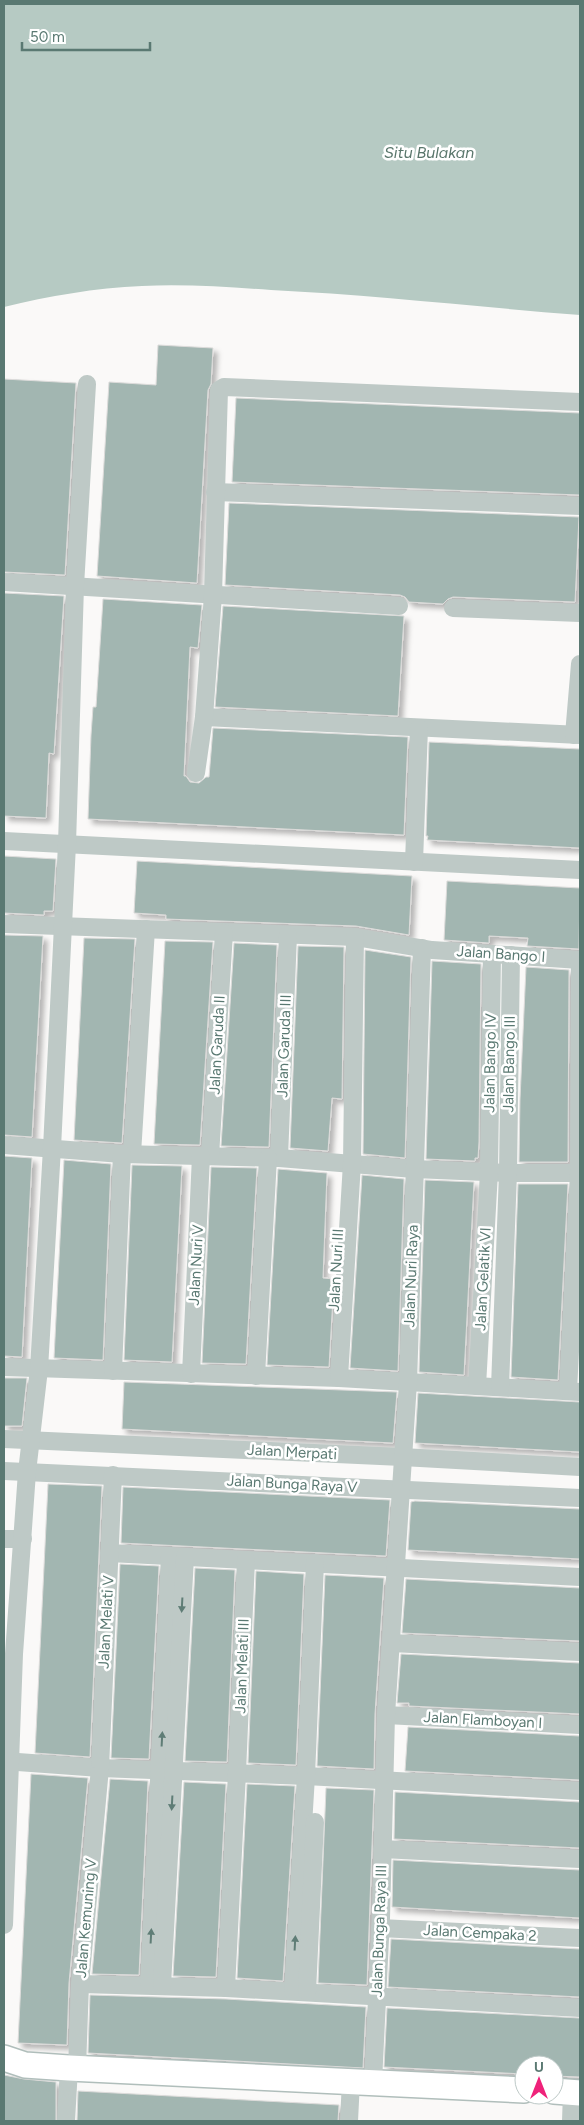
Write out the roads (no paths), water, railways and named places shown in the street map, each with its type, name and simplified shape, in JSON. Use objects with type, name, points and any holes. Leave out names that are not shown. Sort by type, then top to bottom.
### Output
[{"type":"main road","points":[[11,2064],[73,2069],[514,2089]]},
{"type":"street","points":[[4,1925],[9,1654],[23,1539],[26,1472],[39,1369],[67,844],[75,586],[87,384]]},
{"type":"street","points":[[196,773],[204,717],[213,596],[217,400],[219,390],[224,387],[580,402]]},
{"type":"street","points":[[215,492],[580,506]]},
{"type":"street","points":[[4,582],[399,606]]},
{"type":"street","points":[[453,608],[580,612]]},
{"type":"street","points":[[204,717],[577,735],[580,664]]},
{"type":"street","points":[[414,862],[419,728]]},
{"type":"street","points":[[4,841],[580,870]]},
{"type":"street","name":"Jalan Bango I","points":[[4,924],[355,937],[422,948],[580,960]]},
{"type":"street","points":[[113,1371],[127,1154],[146,929]]},
{"type":"street","name":"Jalan Garuda II","points":[[186,1374],[201,1156],[224,933]]},
{"type":"street","name":"Jalan Garuda III","points":[[256,1376],[274,1158],[288,935]]},
{"type":"street","name":"Jalan Nuri III","points":[[335,1378],[347,1163],[355,937]]},
{"type":"street","name":"Jalan Nuri Raya","points":[[395,1569],[408,1383],[422,948]]},
{"type":"street","name":"Jalan Bango IV","points":[[489,1172],[492,954]]},
{"type":"street","name":"Jalan Bango III","points":[[500,1387],[508,1173],[511,955]]},
{"type":"street","points":[[4,1367],[335,1378],[574,1392],[579,1173],[580,960]]},
{"type":"street","points":[[4,1145],[127,1154],[274,1158],[414,1169],[508,1173],[579,1173]]},
{"type":"street","name":"Jalan Gelatik VI","points":[[477,1386],[489,1172]]},
{"type":"street","name":"Jalan Merpati","points":[[4,1439],[402,1457],[580,1468]]},
{"type":"street","name":"Jalan Bunga Raya V","points":[[4,1471],[580,1498]]},
{"type":"street","name":"Jalan Melati V","points":[[100,1768],[114,1475]]},
{"type":"street","points":[[4,1539],[23,1539]]},
{"type":"street","points":[[109,1553],[580,1577]]},
{"type":"street","points":[[156,1985],[177,1556]]},
{"type":"street","name":"Jalan Melati III","points":[[226,1988],[238,1773],[246,1560]]},
{"type":"street","points":[[300,1992],[321,1564]]},
{"type":"street","name":"Jalan Bunga Raya III","points":[[349,2121],[362,2081],[378,1997],[386,1715],[395,1569]]},
{"type":"street","points":[[391,1643],[580,1652]]},
{"type":"street","name":"Jalan Flamboyan I","points":[[386,1715],[580,1726]]},
{"type":"street","points":[[7,1761],[100,1768],[238,1773],[580,1791]]},
{"type":"street","name":"Jalan Kemuning V","points":[[66,2121],[73,2069],[100,1768]]},
{"type":"street","points":[[382,1849],[580,1859]]},
{"type":"street","name":"Jalan Cempaka 2","points":[[381,1923],[444,1926],[580,1927]]},
{"type":"street","name":"Jalan Cempaka 2","points":[[444,1926],[580,1938]]},
{"type":"street","points":[[80,1984],[226,1988],[580,2008]]},
{"type":"street","points":[[569,2092],[571,2121]]},
{"type":"water","name":"Situ Bulakan","points":[[4,4],[580,4],[580,315],[348,295],[174,285],[124,287],[90,291],[4,307]]}]
